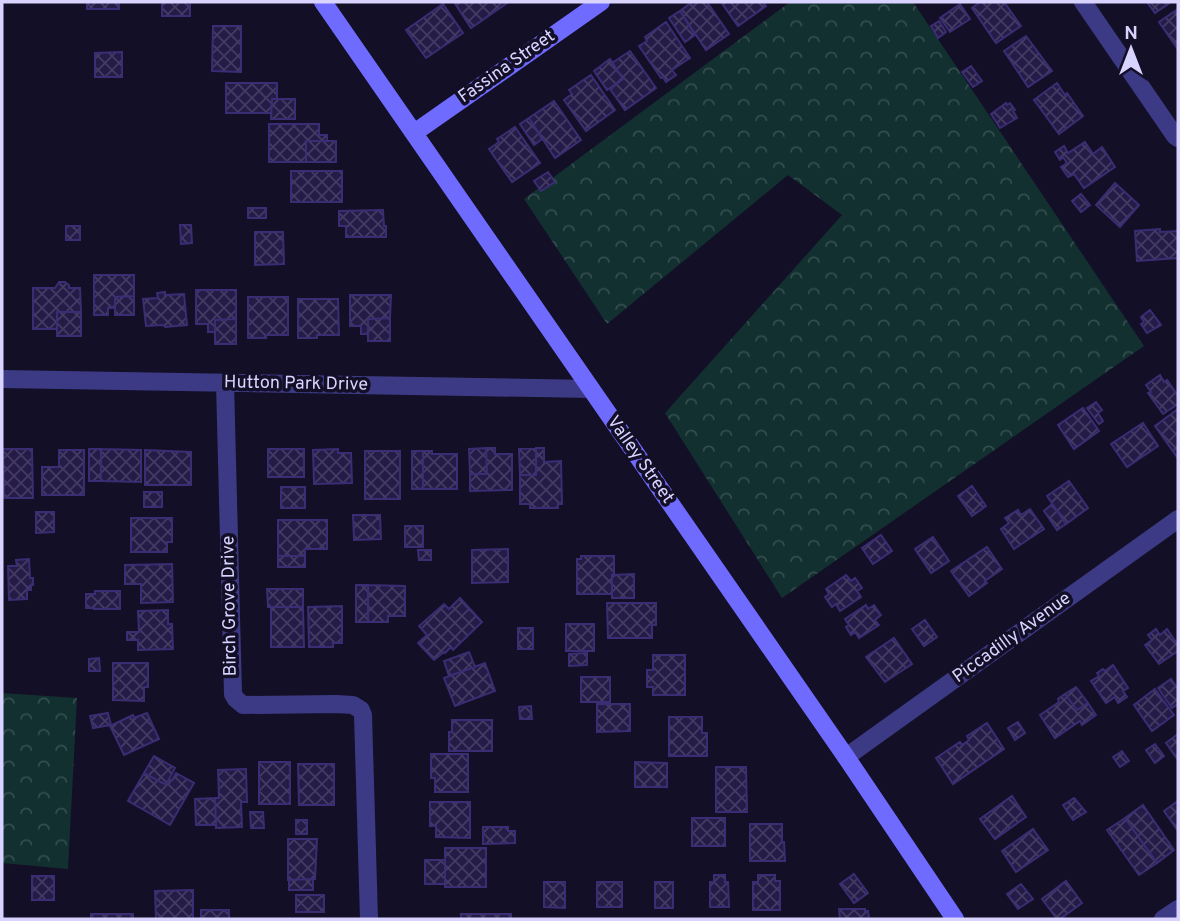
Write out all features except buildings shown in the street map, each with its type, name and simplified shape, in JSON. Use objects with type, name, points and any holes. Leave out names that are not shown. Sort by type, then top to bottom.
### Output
[{"type":"main road","name":"Valley Street","points":[[323,2],[846,757],[955,919]]},
{"type":"main road","name":"Fassina Street","points":[[414,132],[601,2]]},
{"type":"street","points":[[1083,2],[1178,138]]},
{"type":"street","name":"Hutton Park Drive","points":[[2,379],[591,389]]},
{"type":"street","name":"Birch Grove Drive","points":[[225,383],[233,694],[243,705],[336,704],[353,705],[361,710],[369,919]]},
{"type":"street","name":"Piccadilly Avenue","points":[[846,757],[1178,519]]},
{"type":"street","points":[[1163,919],[1178,909]]},
{"type":"green space","points":[[790,2],[913,2],[1144,346],[782,598],[665,413],[842,215],[788,175],[607,324],[524,199]]},
{"type":"green space","points":[[2,693],[77,698],[68,869],[2,863]]}]
